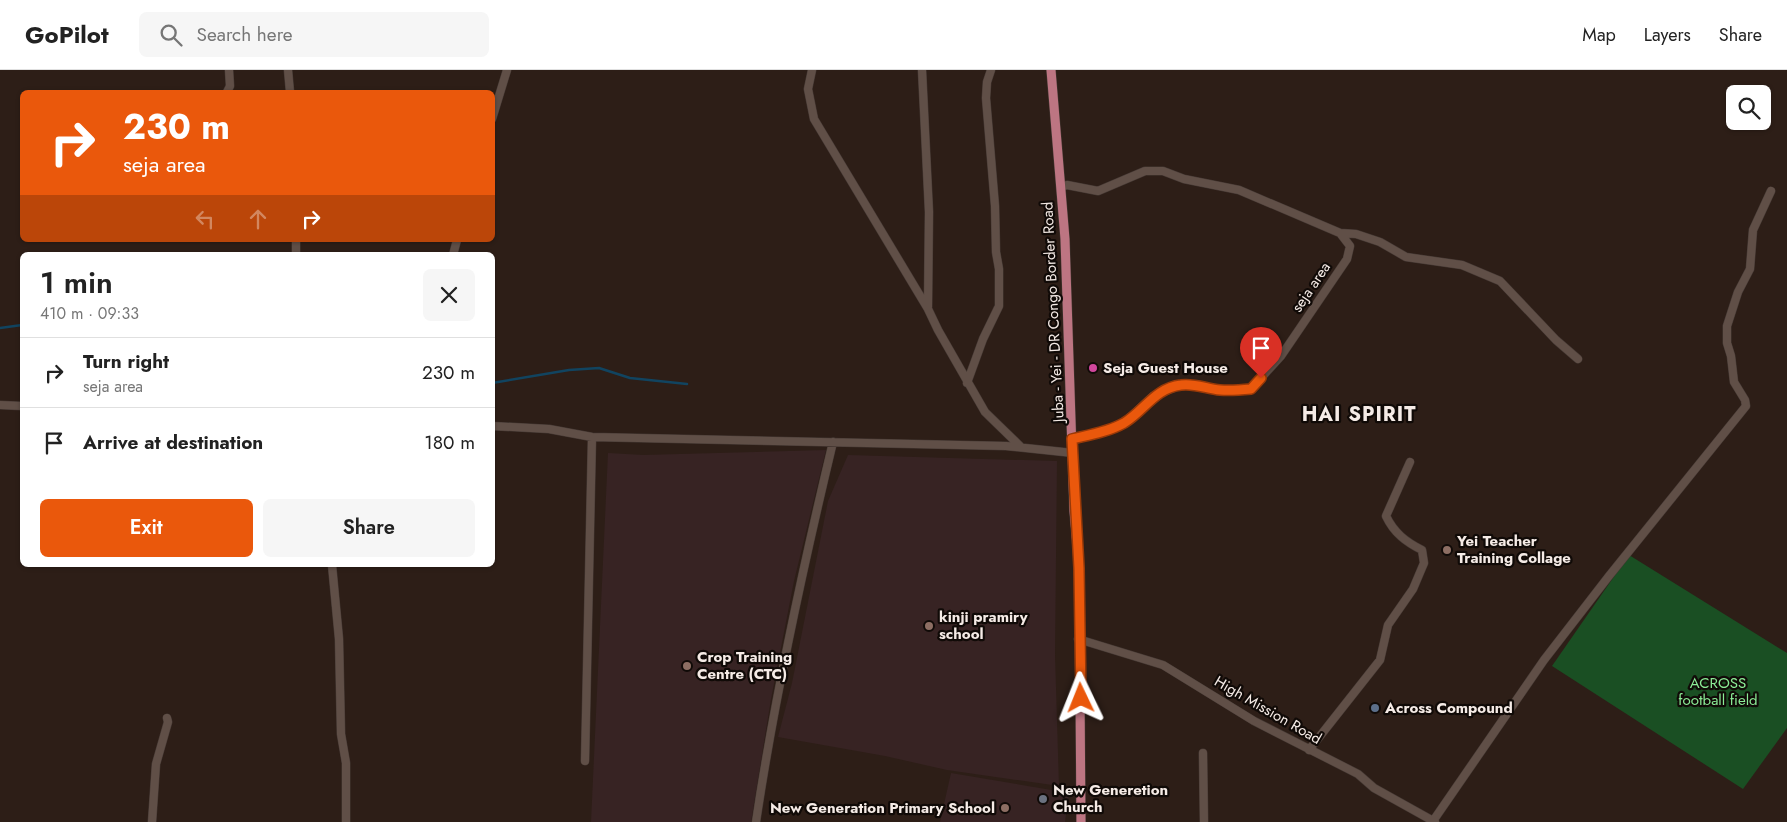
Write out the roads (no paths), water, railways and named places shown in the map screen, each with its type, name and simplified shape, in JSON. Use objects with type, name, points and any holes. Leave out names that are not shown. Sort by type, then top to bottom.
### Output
[{"type":"main road","name":"Juba - Yei - DR Congo Border Road","points":[[1051,70],[1065,239],[1072,439],[1079,568],[1078,639],[1082,737],[1081,822]]},
{"type":"street","points":[[228,90],[230,86],[229,70]]},
{"type":"street","points":[[288,70],[290,90]]},
{"type":"street","points":[[495,110],[507,70]]},
{"type":"street","points":[[812,70],[808,89],[814,119],[928,309],[967,383],[985,412],[1022,448]]},
{"type":"street","points":[[922,70],[928,212],[928,309]]},
{"type":"street","points":[[967,383],[983,339],[999,306],[999,269],[996,252],[995,206],[986,98],[987,82],[991,70]]},
{"type":"street","points":[[1060,187],[1068,185],[1098,191],[1145,171],[1163,171],[1184,179],[1239,190],[1340,233],[1356,234],[1380,242],[1406,257],[1462,265],[1500,281],[1556,340],[1578,359]]},
{"type":"street","points":[[1434,821],[1544,660],[1746,406],[1745,400],[1734,382],[1731,356],[1727,343],[1728,326],[1738,292],[1750,269],[1753,230],[1771,191]]},
{"type":"street","name":"seja area","points":[[1072,439],[1110,429],[1124,423],[1153,396],[1181,385],[1204,386],[1219,390],[1251,389],[1286,349],[1313,306],[1347,259],[1350,246],[1340,233]]},
{"type":"street","points":[[0,405],[20,406]]},
{"type":"street","points":[[495,426],[549,428],[592,437],[1022,448],[1073,453]]},
{"type":"street","points":[[585,762],[592,437]]},
{"type":"street","points":[[756,822],[764,771],[815,517],[833,442]]},
{"type":"street","points":[[1309,750],[1380,660],[1388,625],[1413,589],[1424,563],[1422,550],[1407,542],[1392,528],[1386,516],[1410,462]]},
{"type":"street","points":[[332,567],[339,639],[341,734],[346,762],[346,822]]},
{"type":"street","name":"High Mission Road","points":[[1078,639],[1163,665],[1254,720],[1358,774],[1374,788],[1434,821]]},
{"type":"street","points":[[152,822],[155,774],[168,722],[167,718]]},
{"type":"street","points":[[1203,753],[1204,822]]},
{"type":"waterway","points":[[0,328],[20,325]]},
{"type":"waterway","points":[[495,382],[569,370],[599,368],[630,378],[687,384]]},
{"type":"place","name":"Seja Guest House","points":[[1093,368]]},
{"type":"place","name":"Yei Teacher Training Collage","points":[[1447,550]]},
{"type":"place","name":"kinji pramiry school","points":[[929,626]]},
{"type":"place","name":"Crop Training Centre (CTC)","points":[[687,666]]},
{"type":"place","name":"Across Compound","points":[[1375,708]]},
{"type":"place","name":"New Generetion Church","points":[[1043,799]]},
{"type":"place","name":"New Generation Primary School","points":[[1005,808]]},
{"type":"district","name":"HAI SPIRIT","points":[[1359,414]]},
{"type":"park label","name":"ACROSS football field","points":[[1718,692]]}]
